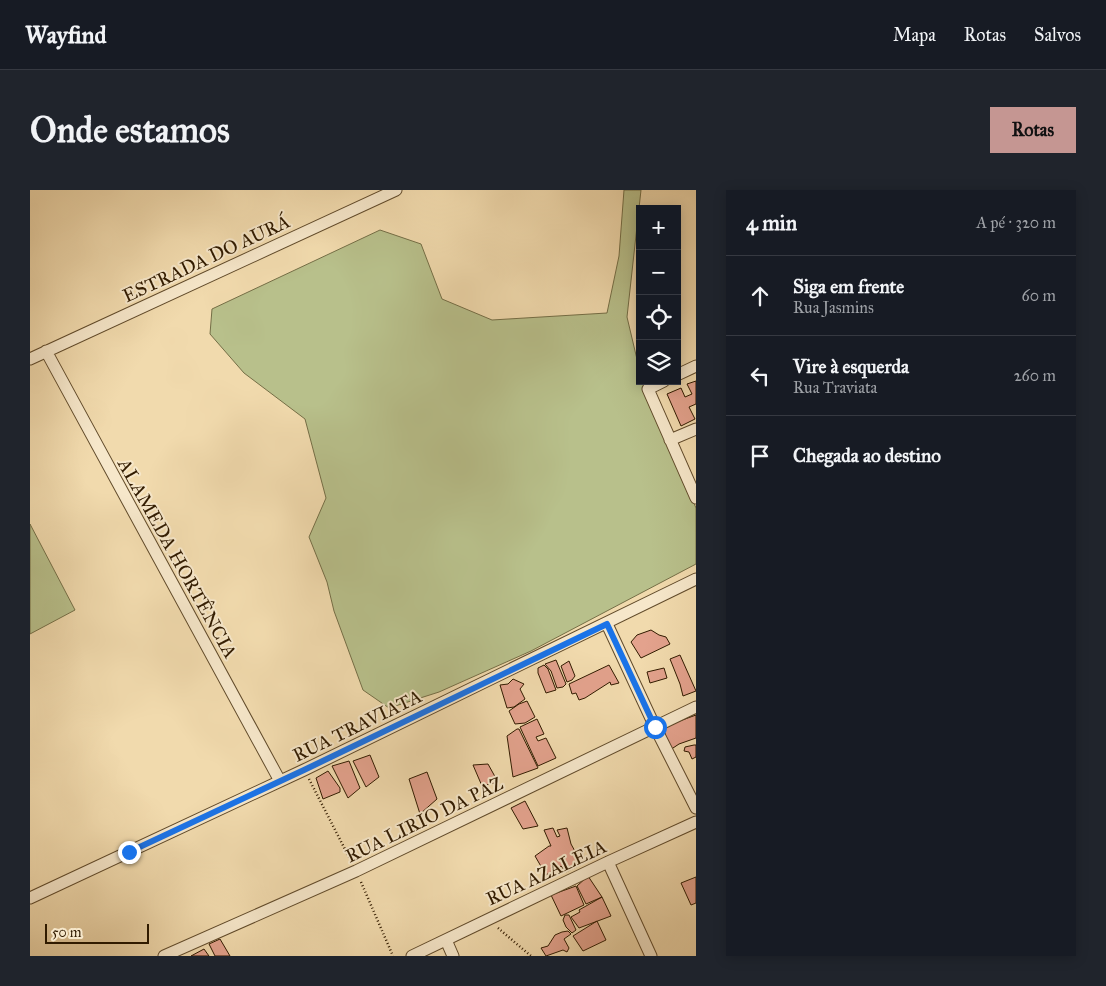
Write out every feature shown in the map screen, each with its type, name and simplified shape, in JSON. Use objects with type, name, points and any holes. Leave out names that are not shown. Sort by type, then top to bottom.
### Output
[{"type":"street","name":"ESTRADA DO AURÁ","points":[[30,359],[396,190]]},
{"type":"street","name":"ALAMEDA HORTÊNCIA","points":[[46,351],[280,781]]},
{"type":"street","points":[[681,373],[696,366]]},
{"type":"street","points":[[656,385],[648,389],[696,498]]},
{"type":"street","points":[[670,440],[696,429]]},
{"type":"street","name":"RUA TRAVIATA","points":[[30,898],[313,766],[696,579]]},
{"type":"street","points":[[607,624],[655,727],[696,808]]},
{"type":"street","name":"RUA LIRIO DA PAZ","points":[[164,956],[356,871],[696,707]]},
{"type":"street","name":"RUA AZALEIA","points":[[412,956],[696,822]]},
{"type":"street","points":[[608,862],[651,956]]},
{"type":"street","points":[[446,940],[453,956]]},
{"type":"path","points":[[488,919],[531,956]]},
{"type":"green space","points":[[624,190],[641,190],[639,205],[636,205],[636,235],[627,317],[636,355],[636,385],[644,385],[696,508],[696,564],[531,651],[439,692],[389,708],[363,690],[334,611],[327,582],[309,537],[326,498],[305,419],[244,373],[210,334],[212,309],[380,230],[421,244],[442,299],[492,320],[607,313],[619,256]]},
{"type":"green space","points":[[30,524],[75,610],[30,634]]},
{"type":"building","points":[[696,381],[696,404],[689,407],[695,419],[681,426],[667,394],[681,388],[685,397],[692,394],[687,384]]},
{"type":"building","points":[[651,630],[666,637],[670,644],[641,658],[631,642],[637,635]]},
{"type":"building","points":[[680,655],[696,691],[683,696],[670,659]]},
{"type":"building","points":[[556,660],[566,684],[563,687],[557,688],[551,671],[545,664]]},
{"type":"building","points":[[569,661],[575,676],[567,682],[561,666]]},
{"type":"building","points":[[544,665],[548,669],[556,690],[546,693],[538,673],[538,668]]},
{"type":"building","points":[[609,665],[619,683],[611,685],[610,682],[579,700],[576,693],[572,694],[569,684]]},
{"type":"building","points":[[664,668],[667,678],[650,683],[647,672]]},
{"type":"building","points":[[513,679],[524,684],[520,689],[525,699],[514,707],[507,708],[500,685],[508,684]]},
{"type":"building","points":[[527,701],[535,717],[525,723],[515,724],[509,711]]},
{"type":"building","points":[[696,715],[696,738],[679,744],[670,750],[663,727]]},
{"type":"building","points":[[537,719],[544,734],[536,737],[538,741],[546,738],[556,758],[538,766],[520,727]]},
{"type":"building","points":[[519,729],[538,768],[513,777],[507,736]]},
{"type":"building","points":[[696,745],[696,757],[692,759],[689,752],[684,751],[685,747]]},
{"type":"building","points":[[370,755],[379,777],[366,787],[353,761]]},
{"type":"building","points":[[349,761],[360,788],[348,798],[332,766]]},
{"type":"building","points":[[488,764],[498,782],[482,786],[473,765]]},
{"type":"building","points":[[328,771],[340,788],[340,792],[323,799],[316,778]]},
{"type":"building","points":[[427,772],[437,799],[420,814],[409,779]]},
{"type":"building","points":[[525,801],[538,826],[523,829],[511,808]]},
{"type":"building","points":[[553,828],[557,837],[560,836],[557,830],[567,828],[571,844],[582,864],[566,872],[561,866],[546,875],[535,856],[551,846],[544,830]]},
{"type":"building","points":[[588,876],[602,897],[586,904],[577,886]]},
{"type":"building","points":[[696,877],[696,903],[691,905],[681,883]]},
{"type":"building","points":[[576,886],[584,905],[561,916],[551,895]]},
{"type":"building","points":[[602,897],[611,916],[579,928],[571,917],[580,912],[579,910]]},
{"type":"building","points":[[565,915],[569,915],[576,930],[572,933],[566,927],[563,920]]},
{"type":"building","points":[[597,921],[606,940],[583,951],[573,936]]},
{"type":"building","points":[[568,931],[571,934],[564,939],[569,948],[567,952],[563,950],[546,956],[541,948],[548,946],[555,935]]},
{"type":"building","points":[[220,939],[230,956],[215,956],[209,944]]},
{"type":"building","points":[[204,949],[209,956],[191,956]]},
{"type":"route","points":[[129,852],[607,624],[655,727]]}]
